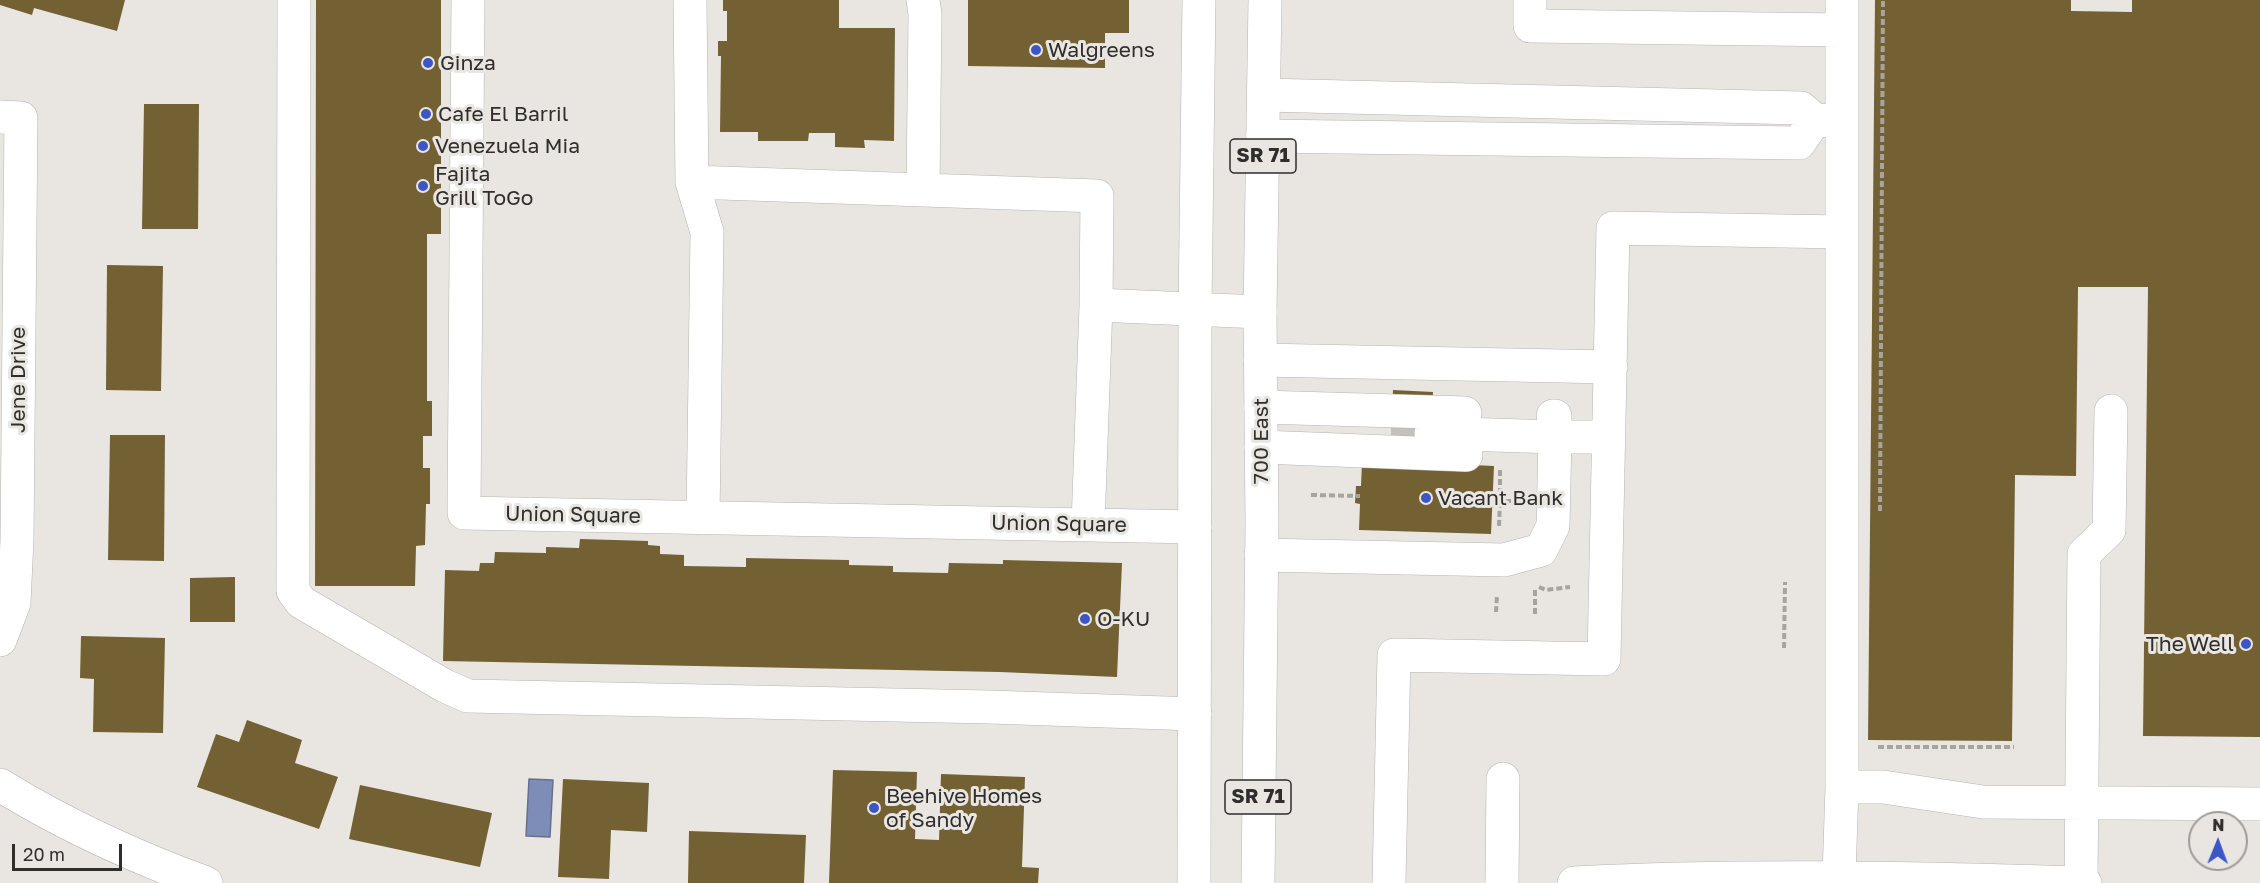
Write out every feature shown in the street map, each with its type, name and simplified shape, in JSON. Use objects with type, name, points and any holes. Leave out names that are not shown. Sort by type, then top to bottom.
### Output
[{"type":"main road","points":[[294,0],[293,591],[301,602],[445,686],[468,696],[989,707],[1195,714]]},
{"type":"main road","name":"Union Square","points":[[468,0],[464,513],[1194,527]]},
{"type":"main road","points":[[690,0],[692,182],[707,231],[703,518]]},
{"type":"main road","points":[[922,0],[925,14],[924,190]]},
{"type":"main road","name":"SR 71","points":[[1194,883],[1195,310],[1199,0]]},
{"type":"main road","name":"700 East","points":[[1258,883],[1261,555],[1260,312],[1265,0]]},
{"type":"main road","points":[[1530,0],[1530,26],[1842,15],[1828,121],[1841,232],[1842,787],[1839,878]]},
{"type":"main road","points":[[1264,95],[1801,108],[1828,121]]},
{"type":"main road","name":"Jene Drive","points":[[0,640],[14,603],[17,540],[10,117]]},
{"type":"main road","points":[[1263,136],[1799,142],[1828,121]]},
{"type":"main road","points":[[692,182],[1096,196],[1096,305],[1088,525]]},
{"type":"main road","points":[[1389,883],[1394,655],[1605,659],[1613,228],[1841,232]]},
{"type":"main road","points":[[1096,305],[1260,312]]},
{"type":"main road","points":[[1260,360],[1611,367]]},
{"type":"main road","points":[[1595,882],[1650,878],[1839,878],[2083,883],[2081,803],[2084,554],[2109,530],[2111,411]]},
{"type":"main road","points":[[1261,428],[1555,416],[1553,526],[1541,550],[1504,560],[1261,555]]},
{"type":"main road","points":[[1261,428],[1555,448],[1608,437]]},
{"type":"main road","points":[[1261,428],[1391,432]]},
{"type":"main road","points":[[1431,433],[1555,448]]},
{"type":"main road","points":[[1502,883],[1503,779]]},
{"type":"main road","points":[[0,785],[26,801],[145,861],[206,883]]},
{"type":"main road","points":[[1842,787],[1883,787],[1983,802],[2260,804]]},
{"type":"path","points":[[1880,522],[1883,0]]},
{"type":"path","points":[[1498,536],[1500,465]]},
{"type":"path","points":[[1311,495],[1360,496]]},
{"type":"path","points":[[1492,500],[1500,501]]},
{"type":"path","points":[[1784,648],[1785,582]]},
{"type":"path","points":[[1535,614],[1536,585]]},
{"type":"path","points":[[1878,736],[1878,747],[2014,747]]},
{"type":"water","points":[[529,779],[553,780],[550,837],[526,836]]},
{"type":"building","points":[[0,0],[125,0],[117,31],[34,8],[32,15],[0,5]]},
{"type":"building","points":[[316,0],[441,0],[441,234],[427,234],[427,401],[432,401],[432,436],[423,436],[423,468],[430,468],[430,504],[426,504],[425,545],[416,546],[415,586],[315,586]]},
{"type":"building","points":[[723,0],[839,0],[839,28],[895,28],[894,141],[864,140],[865,148],[835,147],[835,133],[809,133],[808,141],[758,141],[758,132],[720,132],[721,56],[718,56],[718,41],[727,41],[727,11],[723,11]]},
{"type":"building","name":"Walgreens","points":[[968,0],[1129,0],[1129,33],[1105,33],[1105,68],[968,66]]},
{"type":"building","points":[[1875,0],[2071,0],[2071,11],[2132,12],[2132,0],[2260,0],[2260,737],[2143,736],[2148,287],[2078,287],[2076,476],[2015,475],[2012,741],[1868,740]]},
{"type":"building","points":[[144,104],[199,104],[198,229],[142,229]]},
{"type":"building","points":[[107,265],[163,266],[161,391],[106,390]]},
{"type":"building","name":"Vacant Bank","points":[[1393,390],[1433,392],[1430,463],[1494,466],[1491,534],[1359,530],[1360,504],[1355,503],[1356,486],[1361,486],[1362,461],[1390,462]]},
{"type":"building","points":[[110,435],[165,435],[164,561],[108,560]]},
{"type":"building","points":[[580,539],[648,541],[648,545],[660,546],[660,554],[684,555],[684,566],[746,567],[746,558],[849,560],[849,565],[893,566],[893,572],[948,573],[949,563],[1003,564],[1003,560],[1122,563],[1117,677],[1000,672],[443,661],[445,570],[479,571],[480,563],[494,563],[495,552],[546,553],[546,547],[579,548]]},
{"type":"building","points":[[235,577],[235,622],[190,622],[190,578]]},
{"type":"building","points":[[81,636],[165,638],[163,733],[93,732],[94,679],[80,678]]},
{"type":"building","points":[[247,720],[302,740],[295,763],[338,777],[319,829],[197,787],[216,734],[239,742]]},
{"type":"building","name":"Beehive Homes of Sandy","points":[[833,770],[917,772],[915,839],[939,840],[941,774],[1025,777],[1022,867],[1039,868],[1038,883],[829,883]]},
{"type":"building","points":[[563,779],[649,783],[647,832],[611,830],[609,879],[558,877]]},
{"type":"building","points":[[360,785],[492,813],[480,867],[349,839]]},
{"type":"building","points":[[689,831],[806,835],[804,883],[688,883]]},
{"type":"tunnel","points":[[1391,432],[1431,433]]},
{"type":"place","name":"Walgreens","points":[[1036,50]]},
{"type":"place","name":"Ginza","points":[[428,63]]},
{"type":"place","name":"Cafe El Barril","points":[[426,114]]},
{"type":"place","name":"Venezuela Mia","points":[[423,146]]},
{"type":"place","name":"Fajita Grill ToGo","points":[[423,186]]},
{"type":"place","name":"Vacant Bank","points":[[1426,498]]},
{"type":"place","name":"O-KU","points":[[1085,619]]},
{"type":"place","name":"The Well","points":[[2246,644]]},
{"type":"place","name":"Beehive Homes of Sandy","points":[[874,808]]}]
